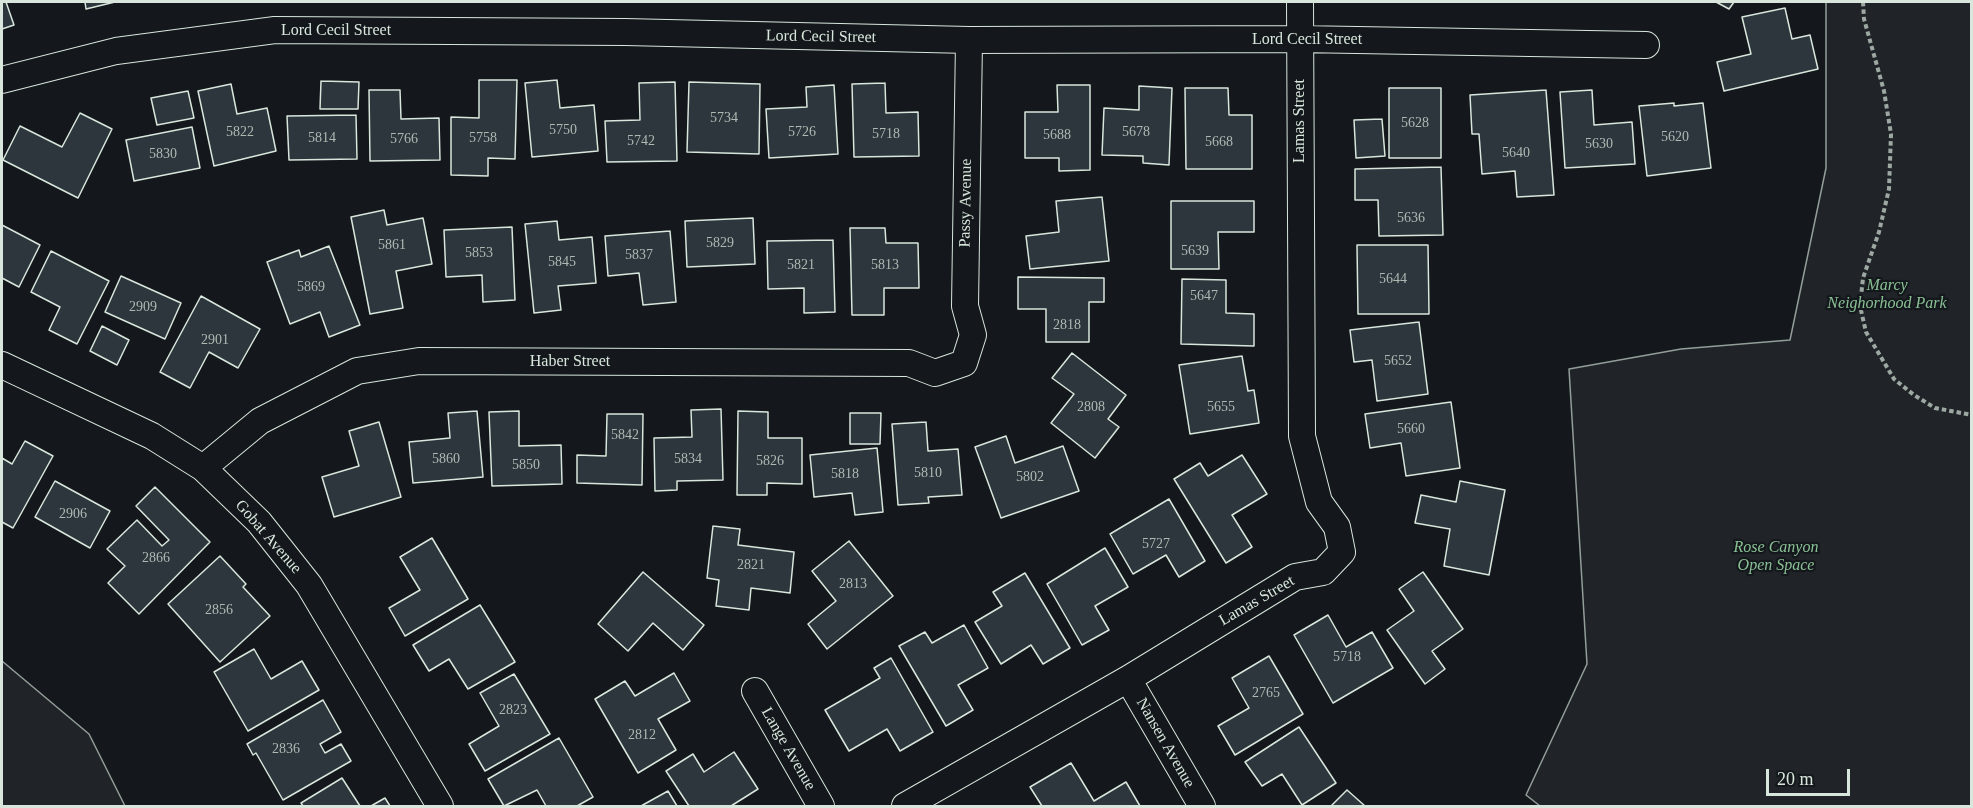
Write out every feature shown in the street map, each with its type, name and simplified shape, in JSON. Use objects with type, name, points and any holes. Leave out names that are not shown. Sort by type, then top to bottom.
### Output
[{"type":"street","name":"Lamas Street","points":[[905,807],[1128,679],[1295,577],[1323,572],[1342,552],[1338,527],[1319,502],[1302,436],[1300,2]]},
{"type":"street","name":"Lord Cecil Street","points":[[2,80],[116,51],[274,30],[625,32],[969,40],[1299,39],[1646,45]]},
{"type":"street","name":"Passy Avenue","points":[[964,363],[973,335],[965,306],[969,40]]},
{"type":"street","name":"Haber Street","points":[[203,468],[260,421],[357,371],[419,361],[909,363],[935,373],[964,363]]},
{"type":"street","name":"Gobat Avenue","points":[[2,365],[153,436],[203,468],[259,522],[309,585],[440,807]]},
{"type":"street","name":"Nansen Avenue","points":[[1128,679],[1202,807]]},
{"type":"street","name":"Lange Avenue","points":[[755,691],[821,807]]},
{"type":"path","points":[[1863,2],[1864,20],[1884,91],[1891,134],[1889,189],[1879,232],[1863,278],[1860,306],[1866,332],[1876,353],[1894,379],[1914,395],[1935,408],[1971,415]]},
{"type":"green space","name":"Rose Canyon Open Space","points":[[1826,2],[1971,2],[1971,806],[1540,806],[1526,795],[1587,664],[1569,369],[1681,349],[1790,340],[1826,168]]},
{"type":"green space","points":[[2,661],[89,734],[125,806],[2,806]]},
{"type":"building","points":[[2,2],[6,2],[14,25],[2,29]]},
{"type":"building","points":[[85,2],[115,2],[86,9]]},
{"type":"building","points":[[1716,2],[1734,2],[1729,9]]},
{"type":"building","points":[[1785,8],[1792,39],[1810,35],[1818,69],[1724,91],[1717,62],[1751,54],[1742,17]]},
{"type":"building","points":[[479,80],[517,80],[515,159],[488,158],[488,176],[451,175],[451,117],[479,118]]},
{"type":"building","points":[[557,80],[560,108],[594,105],[598,151],[532,157],[525,83]]},
{"type":"building","points":[[321,81],[359,82],[358,109],[320,109]]},
{"type":"building","points":[[675,82],[677,161],[607,162],[605,121],[640,120],[639,83]]},
{"type":"building","points":[[689,82],[760,84],[759,154],[687,152]]},
{"type":"building","points":[[885,83],[886,113],[918,112],[919,156],[854,157],[852,84]]},
{"type":"building","points":[[231,84],[237,114],[267,108],[276,151],[214,166],[198,91]]},
{"type":"building","points":[[834,85],[838,154],[769,158],[766,109],[807,107],[806,87]]},
{"type":"building","points":[[1057,85],[1090,85],[1090,170],[1059,171],[1059,158],[1025,158],[1025,112],[1058,112]]},
{"type":"building","points":[[1139,86],[1172,88],[1169,165],[1143,163],[1143,156],[1102,155],[1104,108],[1139,110]]},
{"type":"building","points":[[1185,88],[1228,88],[1229,115],[1252,115],[1252,169],[1186,169]]},
{"type":"building","points":[[1389,88],[1441,88],[1441,158],[1389,158]]},
{"type":"building","points":[[369,90],[400,90],[401,119],[439,118],[440,160],[370,161]]},
{"type":"building","points":[[1546,90],[1554,195],[1517,197],[1515,171],[1482,174],[1479,134],[1472,134],[1470,95]]},
{"type":"building","points":[[1592,90],[1594,125],[1632,122],[1635,164],[1565,168],[1560,92]]},
{"type":"building","points":[[188,91],[194,118],[157,125],[151,98]]},
{"type":"building","points":[[1674,103],[1674,106],[1703,103],[1711,168],[1647,176],[1639,106]]},
{"type":"building","points":[[80,113],[112,129],[78,198],[3,160],[20,126],[62,147]]},
{"type":"building","points":[[356,115],[357,159],[289,160],[287,116]]},
{"type":"building","points":[[1382,119],[1385,156],[1356,158],[1354,120]]},
{"type":"building","points":[[192,127],[200,168],[134,181],[126,140]]},
{"type":"building","points":[[1441,167],[1443,235],[1379,236],[1378,200],[1355,200],[1355,169]]},
{"type":"building","points":[[1102,197],[1109,261],[1030,269],[1026,236],[1059,232],[1056,201]]},
{"type":"building","points":[[1171,201],[1254,201],[1254,232],[1218,232],[1219,269],[1171,269]]},
{"type":"building","points":[[384,210],[387,225],[423,218],[432,264],[396,271],[403,308],[370,314],[351,217]]},
{"type":"building","points":[[753,218],[755,264],[687,267],[685,221]]},
{"type":"building","points":[[557,221],[559,240],[592,237],[596,283],[558,286],[561,310],[534,313],[525,224]]},
{"type":"building","points":[[2,225],[40,245],[19,287],[2,278]]},
{"type":"building","points":[[512,227],[515,300],[483,302],[482,275],[446,277],[444,230]]},
{"type":"building","points":[[850,228],[885,228],[886,243],[918,243],[919,288],[884,288],[884,315],[852,315]]},
{"type":"building","points":[[670,231],[676,302],[643,305],[639,273],[608,276],[605,236]]},
{"type":"building","points":[[833,240],[835,312],[804,313],[804,288],[768,289],[767,241]]},
{"type":"building","points":[[1357,245],[1428,245],[1429,314],[1358,314]]},
{"type":"building","points":[[329,246],[360,325],[329,337],[320,312],[290,324],[267,262],[299,250],[301,257]]},
{"type":"building","points":[[51,251],[109,281],[77,344],[49,330],[60,307],[31,292]]},
{"type":"building","points":[[121,276],[181,303],[165,339],[105,312]]},
{"type":"building","points":[[1018,277],[1104,278],[1104,302],[1089,302],[1089,342],[1046,342],[1046,309],[1018,309]]},
{"type":"building","points":[[1182,279],[1226,280],[1226,313],[1254,314],[1254,346],[1181,344]]},
{"type":"building","points":[[201,296],[260,329],[238,368],[209,352],[190,388],[160,372]]},
{"type":"building","points":[[1419,322],[1428,394],[1377,401],[1372,360],[1354,362],[1350,330]]},
{"type":"building","points":[[102,326],[129,340],[117,365],[90,351]]},
{"type":"building","points":[[1072,353],[1126,395],[1108,419],[1119,427],[1095,458],[1051,423],[1074,394],[1052,378]]},
{"type":"building","points":[[1242,356],[1248,391],[1254,390],[1259,423],[1190,434],[1179,365]]},
{"type":"building","points":[[1451,402],[1460,468],[1406,476],[1401,443],[1370,448],[1365,414]]},
{"type":"building","points":[[721,409],[723,480],[677,481],[677,490],[655,491],[654,438],[692,437],[691,410]]},
{"type":"building","points":[[477,411],[483,477],[413,483],[409,442],[450,438],[448,413]]},
{"type":"building","points":[[519,411],[519,446],[561,445],[562,484],[492,486],[489,412]]},
{"type":"building","points":[[738,411],[768,412],[768,438],[802,438],[802,484],[767,483],[767,495],[737,495]]},
{"type":"building","points":[[850,413],[881,413],[880,444],[850,444]]},
{"type":"building","points":[[607,414],[643,414],[642,485],[577,483],[577,455],[606,456]]},
{"type":"building","points":[[379,422],[401,497],[334,517],[322,477],[359,466],[349,431]]},
{"type":"building","points":[[926,422],[928,451],[958,449],[962,495],[928,497],[929,503],[898,505],[892,424]]},
{"type":"building","points":[[1006,436],[1015,463],[1063,446],[1079,491],[1001,518],[975,447]]},
{"type":"building","points":[[25,441],[53,456],[13,528],[2,522],[2,458],[12,464]]},
{"type":"building","points":[[877,448],[883,512],[855,515],[852,493],[814,497],[810,455]]},
{"type":"building","points":[[1242,455],[1267,494],[1232,515],[1252,547],[1226,563],[1174,479],[1200,463],[1208,476]]},
{"type":"building","points":[[55,481],[110,511],[90,548],[35,517]]},
{"type":"building","points":[[1460,481],[1505,490],[1489,575],[1444,566],[1450,529],[1415,523],[1421,495],[1456,502]]},
{"type":"building","points":[[155,487],[210,542],[139,614],[108,583],[125,566],[107,549],[137,520],[162,546],[169,540],[136,506]]},
{"type":"building","points":[[1169,499],[1205,561],[1179,577],[1166,555],[1133,574],[1110,534]]},
{"type":"building","points":[[713,526],[740,529],[738,545],[794,552],[790,593],[751,588],[749,610],[716,606],[719,580],[707,578]]},
{"type":"building","points":[[432,538],[468,599],[405,636],[389,608],[420,590],[400,557]]},
{"type":"building","points":[[849,541],[893,596],[827,649],[808,624],[836,601],[812,571]]},
{"type":"building","points":[[1105,548],[1128,587],[1095,606],[1109,630],[1082,645],[1047,584]]},
{"type":"building","points":[[220,556],[246,584],[243,587],[270,616],[220,662],[168,604]]},
{"type":"building","points":[[643,572],[704,625],[683,650],[653,623],[628,651],[598,624]]},
{"type":"building","points":[[1423,572],[1463,629],[1432,651],[1445,669],[1425,684],[1387,630],[1414,611],[1399,589]]},
{"type":"building","points":[[1025,573],[1070,648],[1043,664],[1031,645],[1001,664],[975,622],[1002,606],[993,592]]},
{"type":"building","points":[[480,605],[515,662],[468,689],[449,659],[429,671],[413,645]]},
{"type":"building","points":[[1328,615],[1346,647],[1372,632],[1393,668],[1333,703],[1294,635]]},
{"type":"building","points":[[964,625],[988,668],[958,685],[973,710],[946,726],[899,646],[925,632],[932,643]]},
{"type":"building","points":[[254,649],[271,679],[302,661],[319,690],[248,731],[214,672]]},
{"type":"building","points":[[1269,656],[1303,714],[1235,755],[1218,726],[1249,708],[1232,678]]},
{"type":"building","points":[[891,658],[933,732],[900,751],[887,729],[849,751],[825,710],[880,678],[874,668]]},
{"type":"building","points":[[674,673],[690,701],[658,719],[676,750],[638,773],[595,699],[625,681],[635,696]]},
{"type":"building","points":[[514,674],[550,734],[485,771],[469,744],[499,726],[480,693]]},
{"type":"building","points":[[323,700],[341,732],[320,744],[325,753],[341,744],[351,761],[283,800],[256,753],[253,755],[247,744]]},
{"type":"building","points":[[1299,727],[1336,783],[1302,805],[1282,774],[1262,786],[1245,762]]},
{"type":"building","points":[[559,738],[593,797],[577,806],[546,806],[537,790],[504,806],[488,779]]},
{"type":"building","points":[[734,752],[758,789],[731,806],[689,806],[666,771],[693,754],[704,772]]},
{"type":"building","points":[[1071,763],[1094,801],[1126,782],[1140,806],[1042,806],[1030,787]]},
{"type":"building","points":[[342,778],[360,806],[303,806],[301,803]]},
{"type":"building","points":[[1347,790],[1365,806],[1331,806]]},
{"type":"building","points":[[668,791],[677,806],[641,806]]},
{"type":"building","points":[[385,798],[390,806],[371,806]]},
{"type":"park label","name":"Marcy Neighorhood Park","points":[[1887,295]]}]
